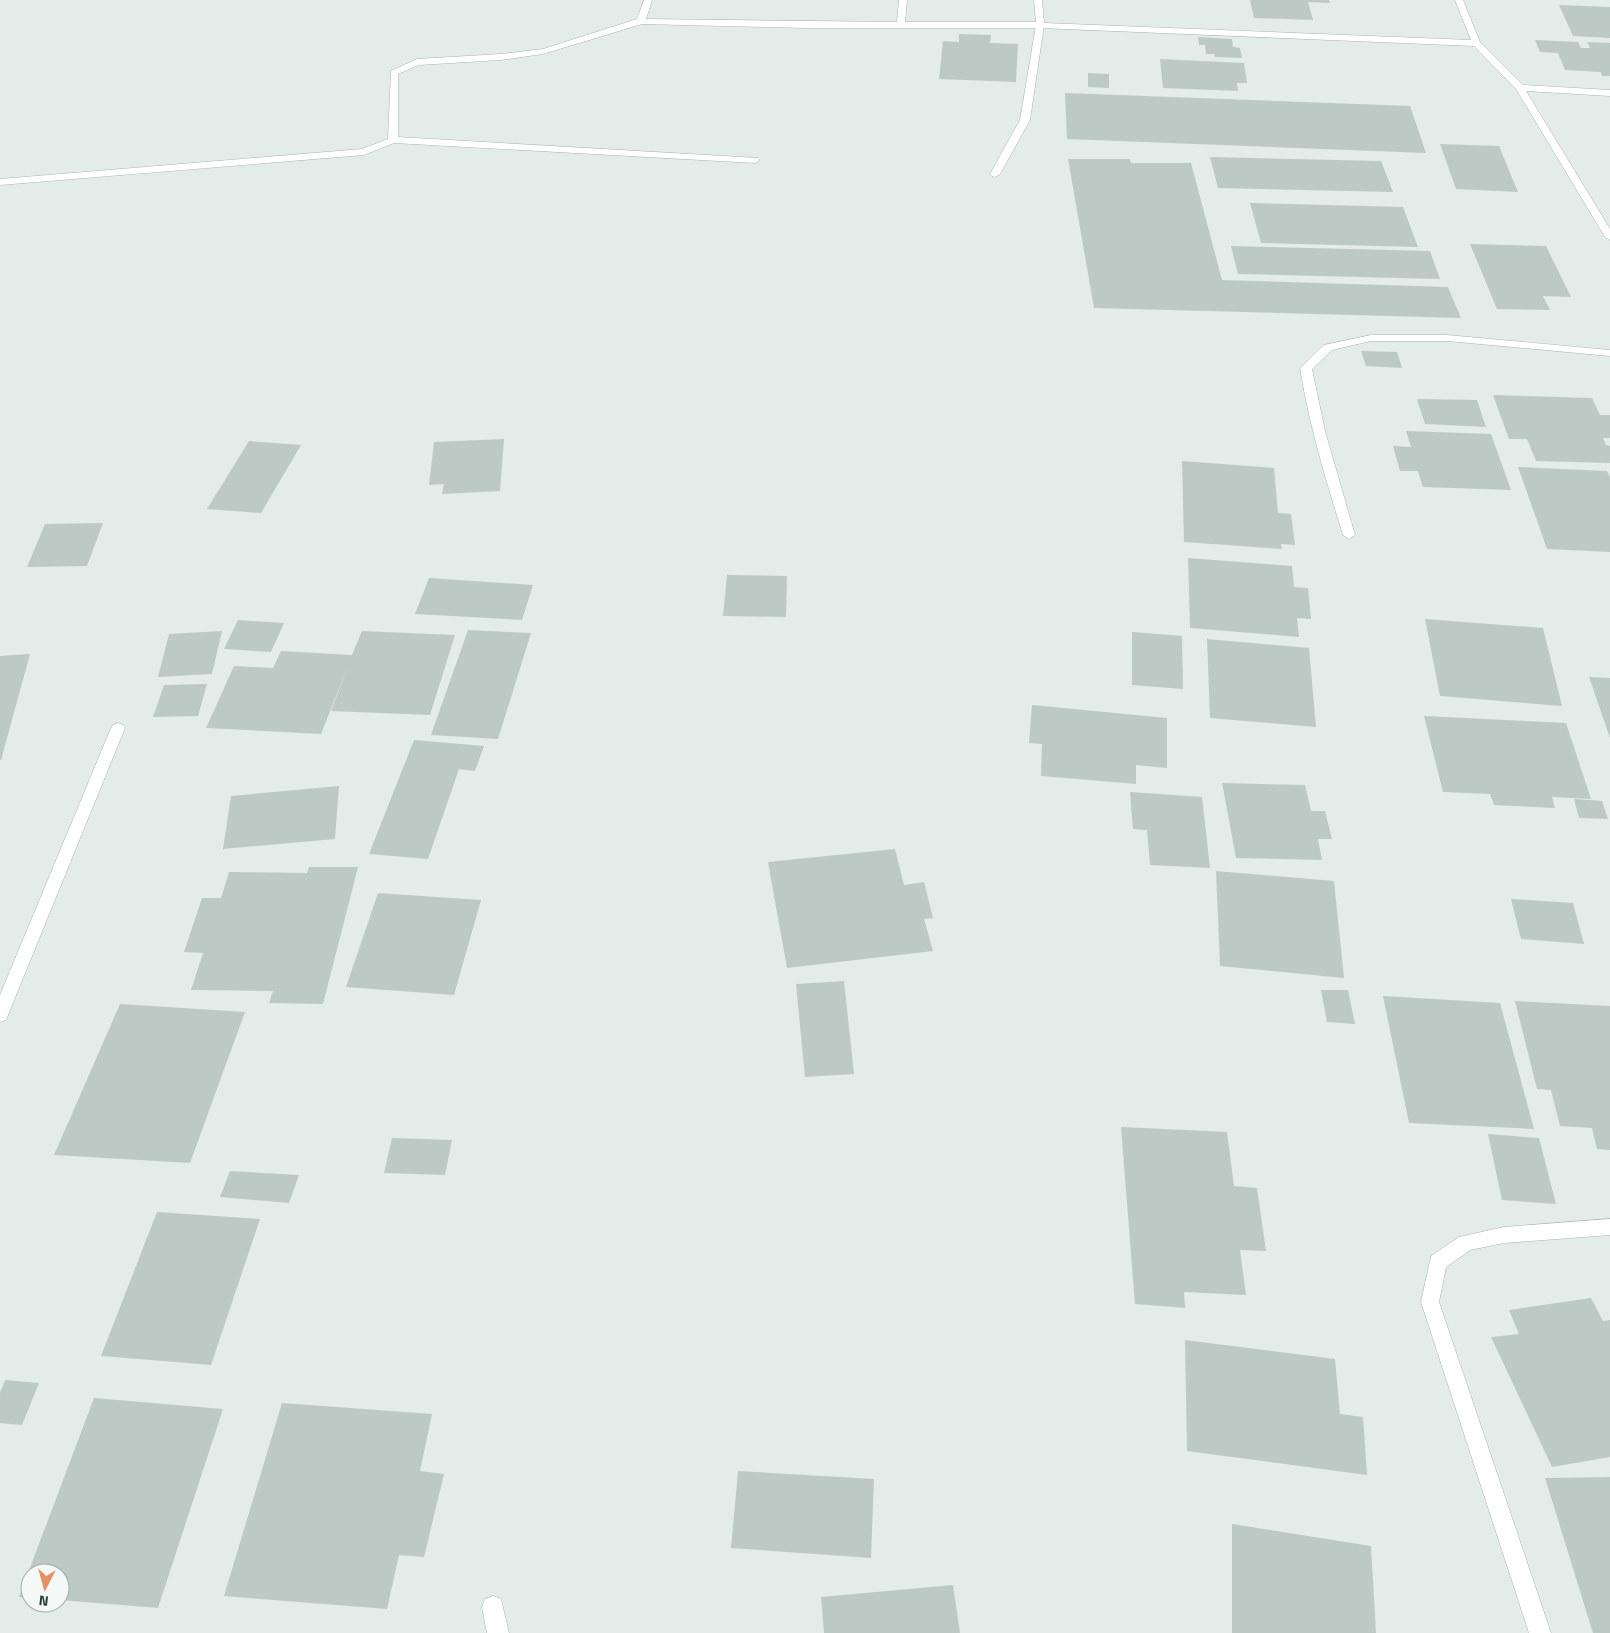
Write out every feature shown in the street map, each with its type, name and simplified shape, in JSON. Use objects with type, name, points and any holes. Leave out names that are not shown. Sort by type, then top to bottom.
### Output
[{"type":"street","points":[[641,21],[648,0]]},
{"type":"street","points":[[901,24],[902,0]]},
{"type":"street","points":[[995,174],[1025,120],[1040,25],[1038,0]]},
{"type":"street","points":[[1459,0],[1476,43],[1520,88],[1610,237]]},
{"type":"street","points":[[393,140],[394,73],[402,69],[417,62],[528,54],[586,40],[612,29],[641,21],[808,25],[1040,25],[1476,43]]},
{"type":"street","points":[[1520,88],[1610,93]]},
{"type":"street","points":[[0,182],[364,152],[393,140],[756,160]]},
{"type":"street","points":[[1348,535],[1319,430],[1306,368],[1328,347],[1371,338],[1447,338],[1610,353]]},
{"type":"street","points":[[0,1015],[118,728]]},
{"type":"street","points":[[1540,1633],[1430,1302],[1438,1262],[1466,1242],[1504,1235],[1610,1228]]},
{"type":"street","points":[[493,1607],[498,1633]]},
{"type":"building","points":[[1250,0],[1329,0],[1330,3],[1308,2],[1313,20],[1254,18]]},
{"type":"building","points":[[1559,5],[1610,7],[1610,38],[1573,36]]},
{"type":"building","points":[[959,34],[991,35],[990,43],[1018,44],[1016,82],[939,79],[943,41],[959,42]]},
{"type":"building","points":[[1198,37],[1232,39],[1233,47],[1240,48],[1242,58],[1215,57],[1214,54],[1206,54],[1205,45],[1199,45]]},
{"type":"building","points":[[1535,40],[1578,42],[1581,48],[1590,48],[1587,42],[1610,43],[1610,76],[1602,76],[1601,72],[1565,70],[1558,53],[1540,52]]},
{"type":"building","points":[[1160,59],[1244,63],[1247,83],[1237,83],[1238,91],[1163,88]]},
{"type":"building","points":[[1088,73],[1109,74],[1109,88],[1088,87]]},
{"type":"building","points":[[1065,93],[1410,106],[1426,153],[1067,139]]},
{"type":"building","points":[[1440,144],[1499,146],[1518,192],[1456,189]]},
{"type":"building","points":[[1210,157],[1381,161],[1393,192],[1218,188]]},
{"type":"building","points":[[1068,159],[1130,159],[1131,163],[1191,163],[1222,280],[1448,287],[1461,318],[1094,308]]},
{"type":"building","points":[[1250,203],[1403,207],[1418,247],[1261,243]]},
{"type":"building","points":[[1470,244],[1546,246],[1571,297],[1543,296],[1550,310],[1497,309]]},
{"type":"building","points":[[1231,246],[1430,251],[1440,279],[1238,274]]},
{"type":"building","points":[[1361,351],[1397,352],[1402,368],[1366,366]]},
{"type":"building","points":[[1493,395],[1592,398],[1600,415],[1610,415],[1610,438],[1603,438],[1606,445],[1610,446],[1610,463],[1536,461],[1527,439],[1509,439]]},
{"type":"building","points":[[1417,399],[1477,400],[1486,427],[1425,424]]},
{"type":"building","points":[[1406,431],[1491,434],[1511,490],[1423,487],[1418,471],[1400,471],[1393,446],[1411,447]]},
{"type":"building","points":[[504,439],[500,491],[442,494],[444,484],[429,485],[434,442]]},
{"type":"building","points":[[249,441],[301,445],[261,513],[207,509]]},
{"type":"building","points":[[1182,461],[1274,468],[1278,513],[1291,514],[1295,545],[1281,544],[1282,549],[1184,542]]},
{"type":"building","points":[[1518,467],[1607,471],[1610,477],[1610,552],[1547,549]]},
{"type":"building","points":[[103,523],[87,566],[27,567],[45,524]]},
{"type":"building","points":[[1188,558],[1292,566],[1294,587],[1308,588],[1311,619],[1297,618],[1299,637],[1190,628]]},
{"type":"building","points":[[727,575],[787,576],[786,617],[723,616]]},
{"type":"building","points":[[429,578],[533,585],[522,620],[415,614]]},
{"type":"building","points":[[1425,619],[1543,628],[1562,706],[1440,696]]},
{"type":"building","points":[[238,620],[284,623],[271,652],[224,649]]},
{"type":"building","points":[[468,630],[531,633],[498,739],[431,735]]},
{"type":"building","points":[[222,631],[212,674],[158,677],[169,634]]},
{"type":"building","points":[[362,631],[455,635],[430,715],[331,711],[348,666],[321,734],[206,728],[234,666],[273,668],[281,651],[352,655]]},
{"type":"building","points":[[1132,632],[1182,636],[1183,689],[1132,685]]},
{"type":"building","points":[[1207,639],[1309,648],[1316,727],[1210,718]]},
{"type":"building","points":[[30,654],[1,760],[0,760],[0,656]]},
{"type":"building","points":[[1589,677],[1610,678],[1610,738]]},
{"type":"building","points":[[207,684],[198,716],[153,717],[164,685]]},
{"type":"building","points":[[1032,705],[1167,718],[1167,768],[1136,765],[1136,784],[1041,776],[1042,744],[1029,743]]},
{"type":"building","points":[[1424,716],[1566,723],[1591,799],[1552,797],[1555,808],[1494,805],[1490,794],[1443,792]]},
{"type":"building","points":[[414,740],[484,746],[475,771],[459,769],[428,859],[369,854]]},
{"type":"building","points":[[1222,783],[1305,785],[1311,811],[1325,811],[1332,839],[1318,839],[1322,860],[1236,858]]},
{"type":"building","points":[[339,786],[335,839],[223,849],[231,796]]},
{"type":"building","points":[[1130,792],[1202,797],[1210,868],[1150,865],[1147,830],[1133,829]]},
{"type":"building","points":[[1574,799],[1602,801],[1608,819],[1579,818]]},
{"type":"building","points":[[895,849],[904,885],[924,882],[933,918],[924,919],[933,951],[787,968],[768,862]]},
{"type":"building","points":[[309,867],[358,867],[323,1004],[269,1003],[273,991],[191,990],[203,953],[184,952],[202,898],[221,898],[229,872],[307,873]]},
{"type":"building","points":[[1216,871],[1334,881],[1344,978],[1220,966]]},
{"type":"building","points":[[378,893],[481,900],[454,995],[346,987]]},
{"type":"building","points":[[1511,899],[1573,903],[1584,944],[1521,939]]},
{"type":"building","points":[[844,981],[854,1074],[805,1077],[796,984]]},
{"type":"building","points":[[1321,990],[1348,990],[1355,1024],[1327,1022]]},
{"type":"building","points":[[1383,996],[1500,1003],[1534,1129],[1409,1123]]},
{"type":"building","points":[[1515,1001],[1610,1006],[1610,1150],[1597,1149],[1592,1128],[1560,1126],[1551,1090],[1537,1089]]},
{"type":"building","points":[[120,1004],[245,1012],[190,1163],[54,1155]]},
{"type":"building","points":[[1121,1127],[1227,1132],[1234,1186],[1257,1188],[1266,1251],[1240,1250],[1246,1295],[1184,1292],[1185,1308],[1135,1304]]},
{"type":"building","points":[[1488,1134],[1539,1138],[1556,1204],[1502,1200]]},
{"type":"building","points":[[392,1138],[452,1140],[445,1175],[384,1173]]},
{"type":"building","points":[[230,1171],[299,1175],[289,1203],[220,1197]]},
{"type":"building","points":[[157,1212],[260,1219],[211,1365],[101,1356]]},
{"type":"building","points":[[1591,1298],[1603,1321],[1610,1320],[1610,1457],[1552,1467],[1491,1337],[1519,1334],[1509,1310]]},
{"type":"building","points":[[1185,1340],[1335,1359],[1340,1414],[1363,1417],[1367,1475],[1187,1451]]},
{"type":"building","points":[[5,1380],[39,1383],[22,1425],[0,1423],[0,1393]]},
{"type":"building","points":[[94,1398],[223,1409],[158,1608],[70,1601],[70,1563],[32,1563]]},
{"type":"building","points":[[282,1403],[432,1414],[420,1471],[444,1474],[424,1557],[399,1555],[387,1609],[224,1596]]},
{"type":"building","points":[[738,1471],[874,1479],[871,1558],[731,1548]]},
{"type":"building","points":[[1610,1477],[1610,1633],[1593,1633],[1545,1478]]},
{"type":"building","points":[[1232,1524],[1371,1546],[1376,1633],[1232,1633]]},
{"type":"building","points":[[953,1585],[960,1633],[824,1633],[821,1597]]}]
